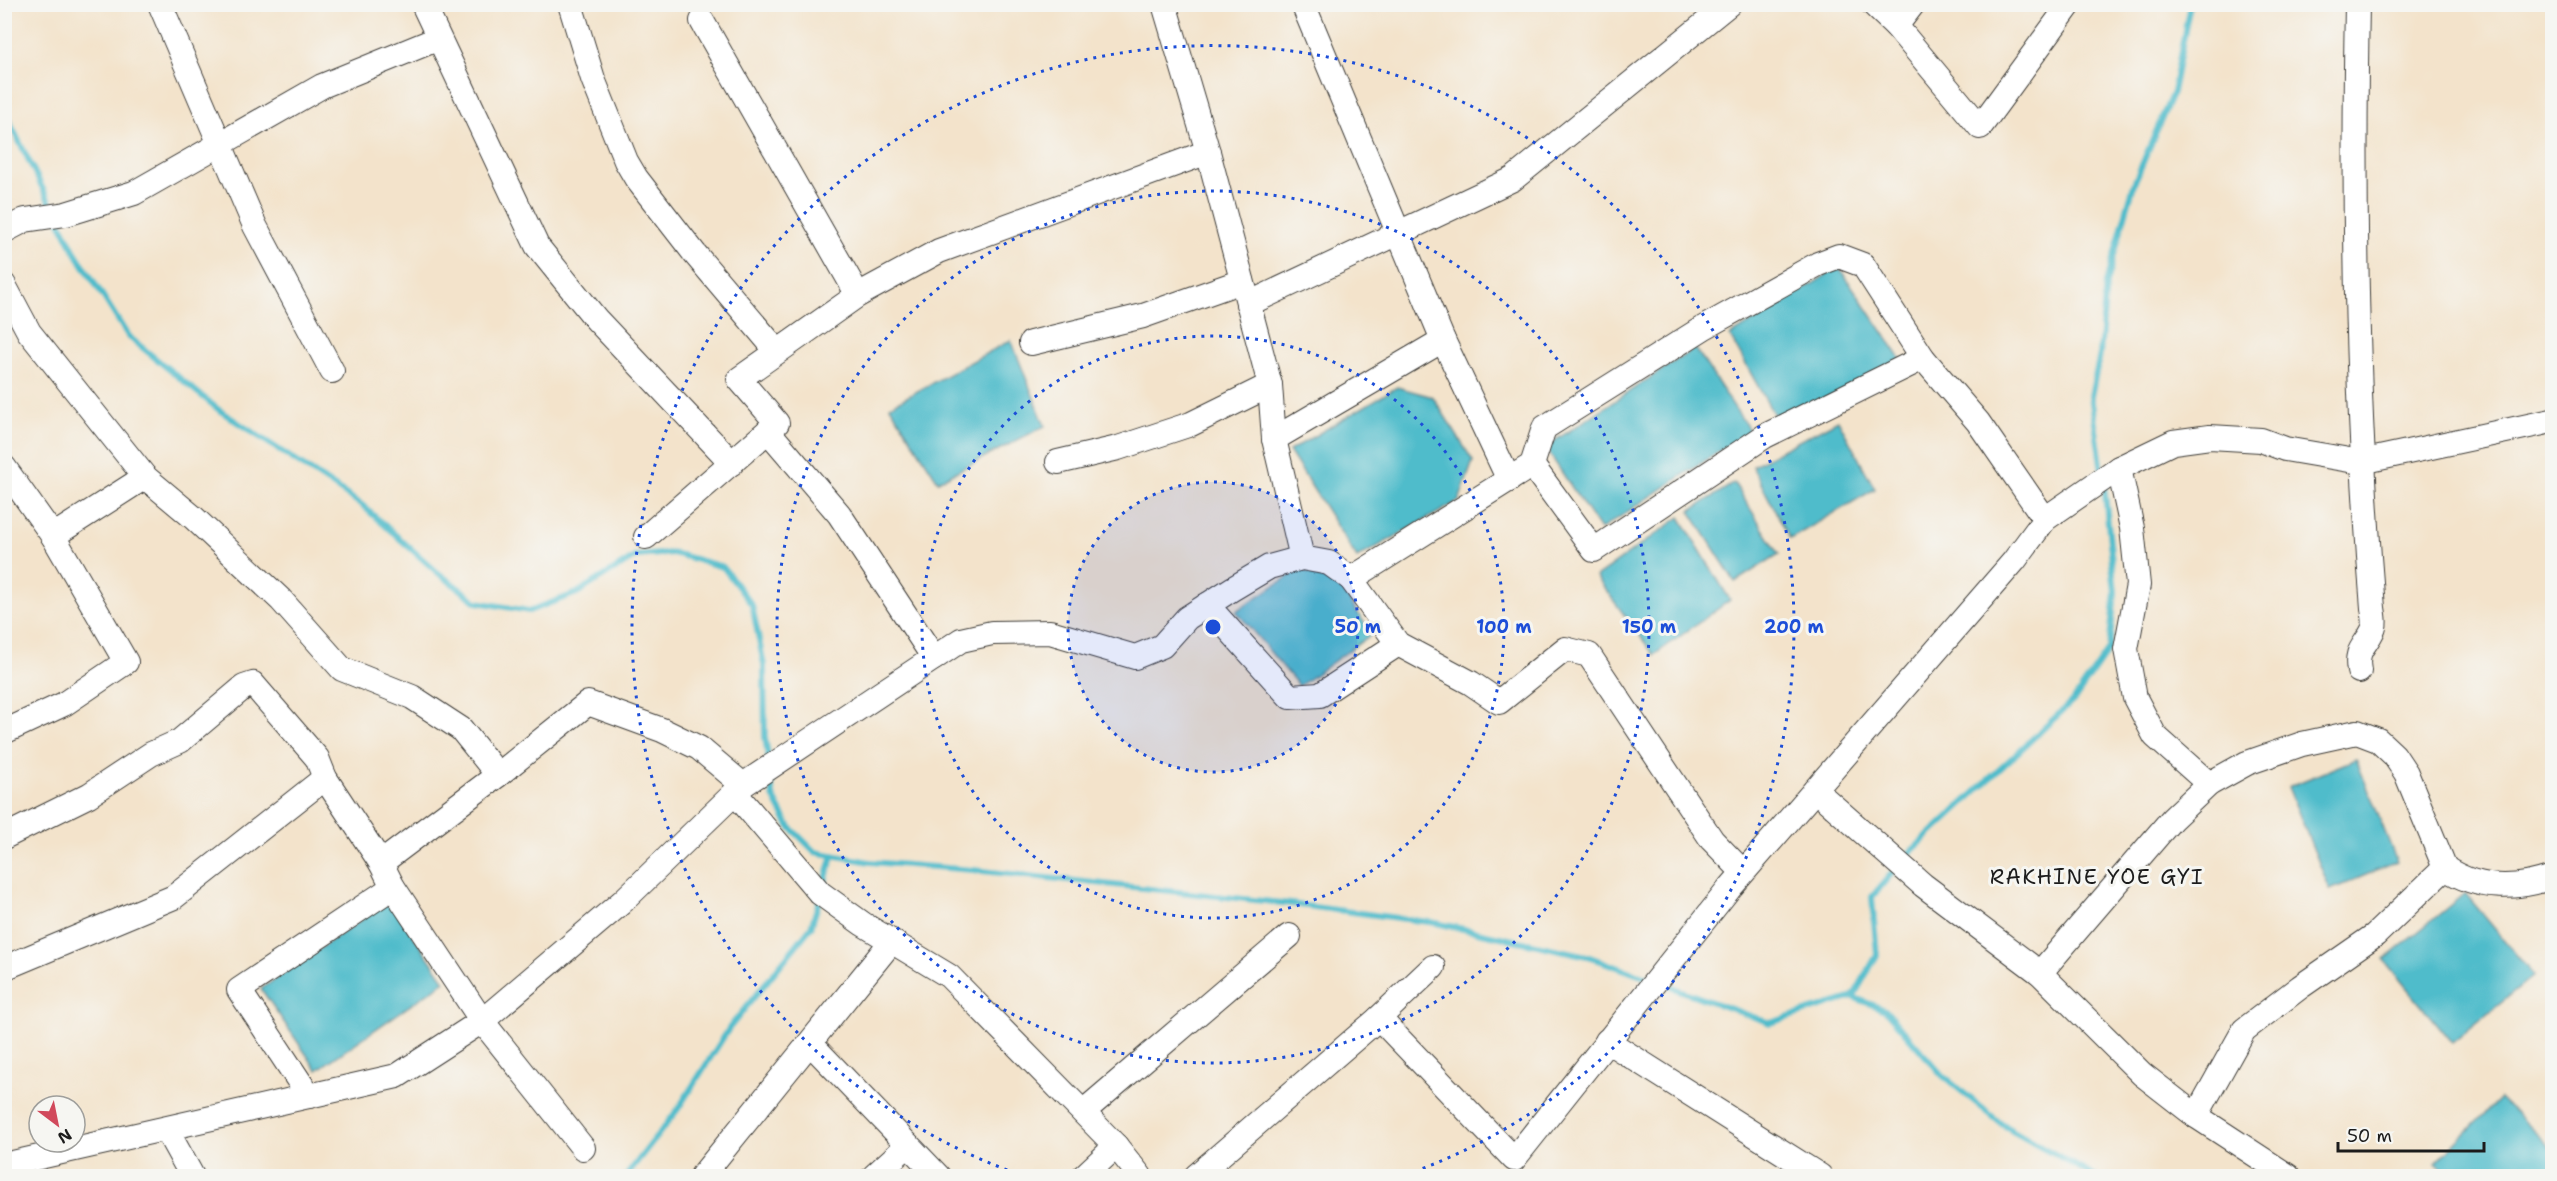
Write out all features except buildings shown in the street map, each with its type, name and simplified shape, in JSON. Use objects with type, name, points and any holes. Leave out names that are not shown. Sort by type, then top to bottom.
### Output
[{"type":"street","points":[[160,4],[255,226],[332,371]]},
{"type":"street","points":[[423,4],[437,39],[537,246],[596,319],[732,463]]},
{"type":"street","points":[[570,4],[593,79],[626,161],[636,178],[695,254],[777,351]]},
{"type":"street","points":[[1164,4],[1208,152],[1270,385],[1274,439],[1302,558]]},
{"type":"street","points":[[1303,4],[1443,340],[1509,480]]},
{"type":"street","points":[[1873,4],[1896,26],[1980,126],[2070,4]]},
{"type":"street","points":[[1896,26],[1913,4]]},
{"type":"street","points":[[2357,4],[2354,134],[2357,348],[2361,462],[2374,627],[2358,654],[2359,671]]},
{"type":"street","points":[[1031,343],[1245,292],[1399,234],[1513,179],[1725,6]]},
{"type":"street","points":[[702,21],[858,295]]},
{"type":"street","points":[[4,231],[25,220],[66,214],[134,193],[322,87],[437,39]]},
{"type":"street","points":[[646,537],[777,423],[739,378],[858,295],[939,251],[1208,152]]},
{"type":"street","points":[[1351,579],[1532,465],[1544,428],[1703,328],[1818,264],[1839,256],[1863,265],[1923,358],[1978,422],[2045,519]]},
{"type":"street","points":[[4,285],[29,332],[145,477],[194,518],[281,600],[342,669],[412,698],[461,729],[498,776]]},
{"type":"street","points":[[1274,439],[1443,340]]},
{"type":"street","points":[[1532,465],[1594,550],[1765,435],[1923,358]]},
{"type":"street","points":[[1058,462],[1118,447],[1191,423],[1270,385]]},
{"type":"street","points":[[1379,1018],[1514,1159],[1743,872],[2013,561],[2045,519],[2119,468],[2173,442],[2210,437],[2261,440],[2285,449],[2361,462],[2553,421]]},
{"type":"street","points":[[768,431],[839,514],[934,658]]},
{"type":"street","points":[[4,467],[53,536],[126,663],[64,704],[4,732]]},
{"type":"street","points":[[2119,468],[2132,528],[2138,585],[2126,649],[2135,698],[2155,736],[2209,784]]},
{"type":"street","points":[[53,536],[145,477]]},
{"type":"street","points":[[4,1165],[397,1076],[482,1021],[622,902],[739,789],[961,640],[992,633],[1050,632],[1135,657],[1162,646],[1187,618],[1269,567],[1302,558],[1329,563],[1351,579],[1398,644],[1471,683],[1499,702],[1565,649],[1589,656],[1712,840],[1743,872]]},
{"type":"street","points":[[1207,605],[1290,698],[1320,695],[1398,644]]},
{"type":"street","points":[[4,837],[89,795],[151,754],[180,741],[249,684],[257,686],[317,758],[325,778],[381,863],[393,887],[482,1021],[583,1148]]},
{"type":"street","points":[[381,863],[498,776],[588,703],[662,730],[699,748],[739,789],[820,892],[863,924],[949,976],[1116,1146],[1140,1176]]},
{"type":"street","points":[[2040,973],[2172,819],[2209,784],[2247,763],[2302,744],[2356,732],[2378,740],[2400,764],[2445,868],[2462,879],[2509,887],[2531,885],[2553,877]]},
{"type":"street","points":[[4,968],[174,897],[325,778]]},
{"type":"street","points":[[1815,790],[1923,885],[2040,973],[2142,1074],[2196,1116],[2288,1176]]},
{"type":"street","points":[[2196,1116],[2244,1030],[2375,935],[2445,868]]},
{"type":"street","points":[[309,1096],[239,990],[393,887]]},
{"type":"street","points":[[1083,1112],[1289,936]]},
{"type":"street","points":[[702,1176],[892,942]]},
{"type":"street","points":[[1196,1176],[1379,1018],[1433,967]]},
{"type":"street","points":[[1607,1041],[1820,1176]]},
{"type":"street","points":[[810,1043],[938,1176]]},
{"type":"street","points":[[166,1129],[192,1176]]},
{"type":"street","points":[[874,1176],[908,1144]]},
{"type":"street","points":[[1084,1176],[1116,1146]]},
{"type":"water","points":[[1839,267],[1903,362],[1778,422],[1730,336]]},
{"type":"water","points":[[1011,340],[1045,426],[938,481],[890,406]]},
{"type":"water","points":[[1695,348],[1750,431],[1600,530],[1545,447]]},
{"type":"water","points":[[1397,387],[1433,397],[1473,461],[1459,501],[1357,558],[1289,451]]},
{"type":"water","points":[[1838,420],[1875,489],[1790,539],[1752,466]]},
{"type":"water","points":[[1734,483],[1779,554],[1735,582],[1690,511]]},
{"type":"water","points":[[1680,517],[1730,600],[1654,655],[1596,577]]},
{"type":"water","points":[[1300,569],[1339,585],[1372,634],[1299,686],[1236,611]]},
{"type":"water","points":[[2356,759],[2397,862],[2330,890],[2288,787]]},
{"type":"water","points":[[2465,893],[2534,976],[2452,1043],[2384,960]]},
{"type":"water","points":[[389,901],[445,981],[317,1070],[261,989]]},
{"type":"water","points":[[2500,1098],[2552,1149],[2552,1174],[2550,1176],[2450,1176],[2436,1163]]},
{"type":"waterway","points":[[2102,471],[2091,396],[2100,354],[2106,283],[2135,181],[2173,92],[2190,4]]},
{"type":"waterway","points":[[4,111],[54,211]]},
{"type":"waterway","points":[[59,220],[74,250],[128,336],[219,410],[362,505],[437,572],[477,602],[529,611],[577,593],[636,556],[673,553],[723,567],[752,605],[764,665],[765,738],[769,761]]},
{"type":"waterway","points":[[1903,859],[2074,700],[2109,649],[2115,592],[2104,484]]},
{"type":"waterway","points":[[770,774],[773,796],[789,826],[815,852],[870,862],[973,870],[1291,904],[1436,923],[1587,956],[1650,979]]},
{"type":"waterway","points":[[823,888],[833,855]]},
{"type":"waterway","points":[[1853,997],[1877,955],[1872,897],[1897,867]]},
{"type":"waterway","points":[[626,1176],[678,1109],[730,1027],[811,927],[820,898]]},
{"type":"waterway","points":[[1660,983],[1770,1023],[1853,997],[1885,1010],[1943,1076],[2003,1125],[2094,1176]]},
{"type":"district","name":"RAKHINE YOE GYI","points":[[2097,877]]}]
